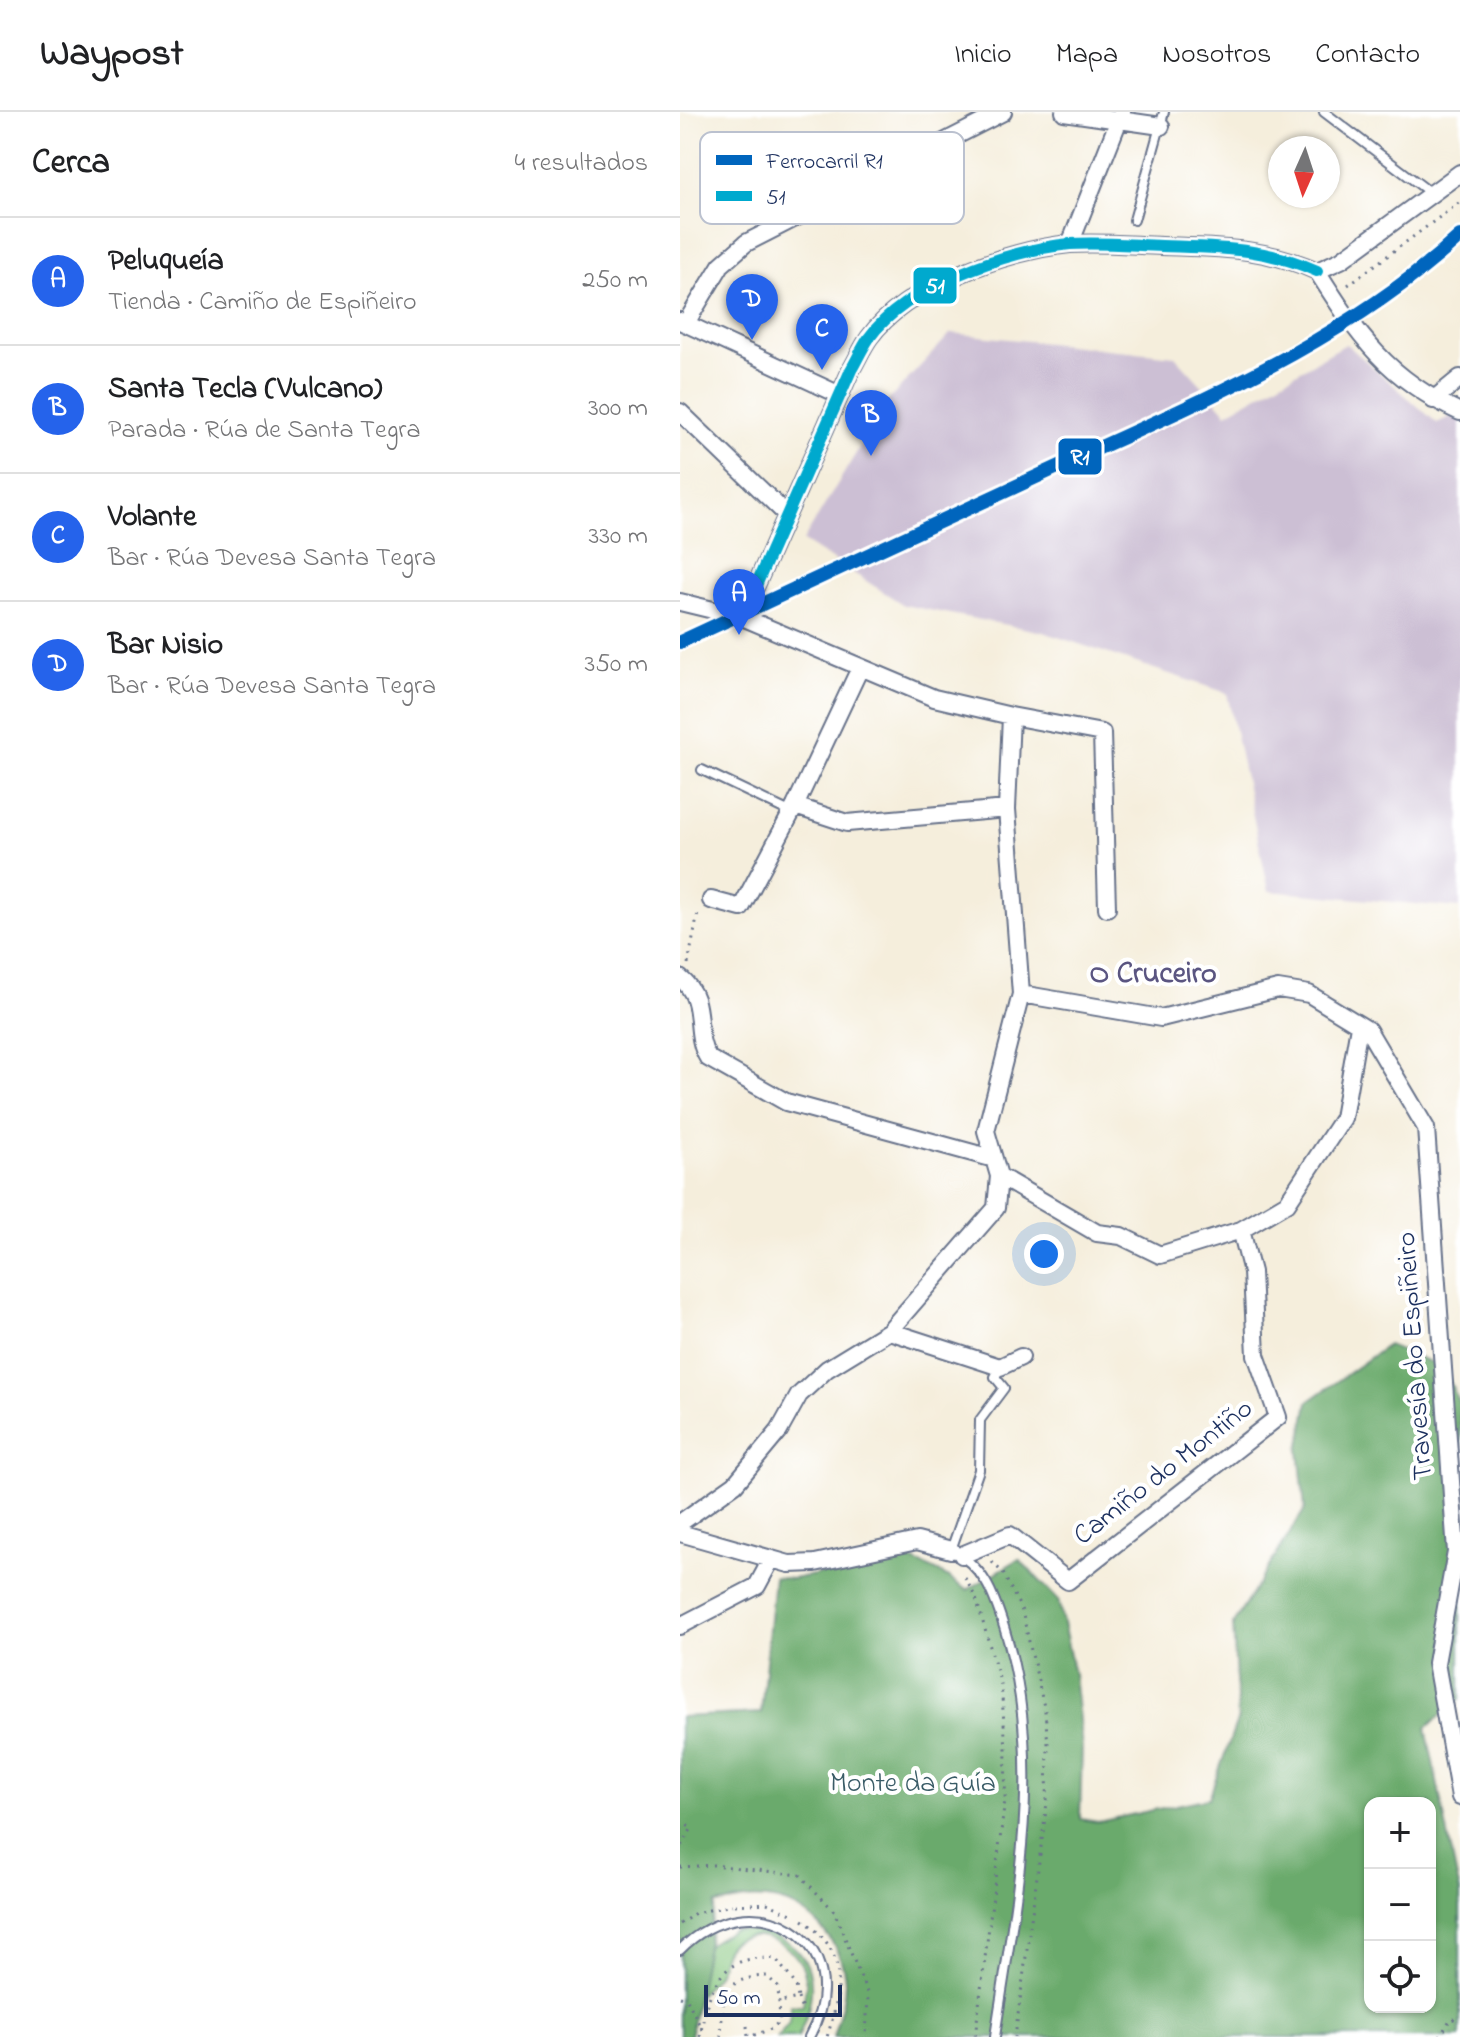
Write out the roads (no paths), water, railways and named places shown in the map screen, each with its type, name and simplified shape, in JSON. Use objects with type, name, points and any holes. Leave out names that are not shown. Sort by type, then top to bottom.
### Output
[{"type":"street","points":[[964,132],[1003,112]]},
{"type":"street","points":[[1064,112],[1162,119]]},
{"type":"street","points":[[1070,244],[1121,117]]},
{"type":"street","points":[[1317,271],[1341,260],[1460,173]]},
{"type":"street","points":[[783,224],[746,243],[721,265],[683,322],[840,395]]},
{"type":"street","points":[[742,617],[840,395],[870,336],[901,308],[961,273],[1004,255],[1070,244],[1249,249],[1282,255],[1317,271],[1339,297],[1362,340],[1392,372],[1433,400],[1460,412]]},
{"type":"street","points":[[1433,400],[1460,378]]},
{"type":"street","points":[[680,412],[787,515]]},
{"type":"street","points":[[680,602],[742,617],[934,698],[1102,733],[1107,908]]},
{"type":"street","points":[[711,900],[741,908],[794,810],[860,668]]},
{"type":"street","points":[[680,1523],[735,1484],[779,1431],[799,1395],[827,1369],[889,1331],[996,1208],[999,1176],[991,1158],[986,1131],[1021,994],[1007,809],[1011,716]]},
{"type":"street","points":[[794,810],[847,823],[1007,809]]},
{"type":"street","points":[[685,982],[700,1011],[702,1048],[708,1058],[786,1102],[991,1158]]},
{"type":"street","name":"Travesía do Espiñeiro","points":[[1021,994],[1161,1018],[1278,989],[1309,994],[1368,1030],[1426,1128],[1456,1552],[1436,1663],[1460,1797]]},
{"type":"street","points":[[999,1176],[1097,1233],[1121,1236],[1160,1255],[1241,1230],[1287,1203],[1343,1118],[1359,1026]]},
{"type":"street","name":"Camiño do Montiño","points":[[956,1553],[1010,1535],[1068,1581],[1278,1417],[1256,1355],[1252,1272],[1241,1230]]},
{"type":"street","points":[[889,1331],[1000,1367],[1021,1357]]},
{"type":"street","points":[[680,1533],[789,1564],[815,1563],[917,1541],[956,1553]]},
{"type":"street","points":[[680,1626],[757,1586],[771,1560]]},
{"type":"lane","points":[[1324,112],[1433,195]]},
{"type":"lane","points":[[1134,220],[1162,119]]},
{"type":"lane","points":[[702,770],[794,810]]},
{"type":"lane","points":[[995,2037],[1027,1799],[1026,1746],[1018,1683],[993,1593],[977,1567],[956,1553],[979,1470],[980,1420],[1004,1388],[995,1377],[1000,1367]]},
{"type":"lane","points":[[680,1950],[708,1926],[743,1916],[784,1924],[811,1946],[821,1970],[824,1995],[809,2037]]},
{"type":"rail line","name":"R1","points":[[680,642],[1177,412],[1277,362],[1372,305],[1460,236]]},
{"type":"place","name":"Bar Nisio","points":[[752,340]]},
{"type":"place","name":"Volante","points":[[822,370]]},
{"type":"place","name":"Santa Tecla (Vulcano)","points":[[871,456]]},
{"type":"place","name":"Peluqueía","points":[[739,635]]},
{"type":"district","name":"O Cruceiro","points":[[1153,975]]},
{"type":"park label","name":"Monte da Guía","points":[[913,1784]]}]
